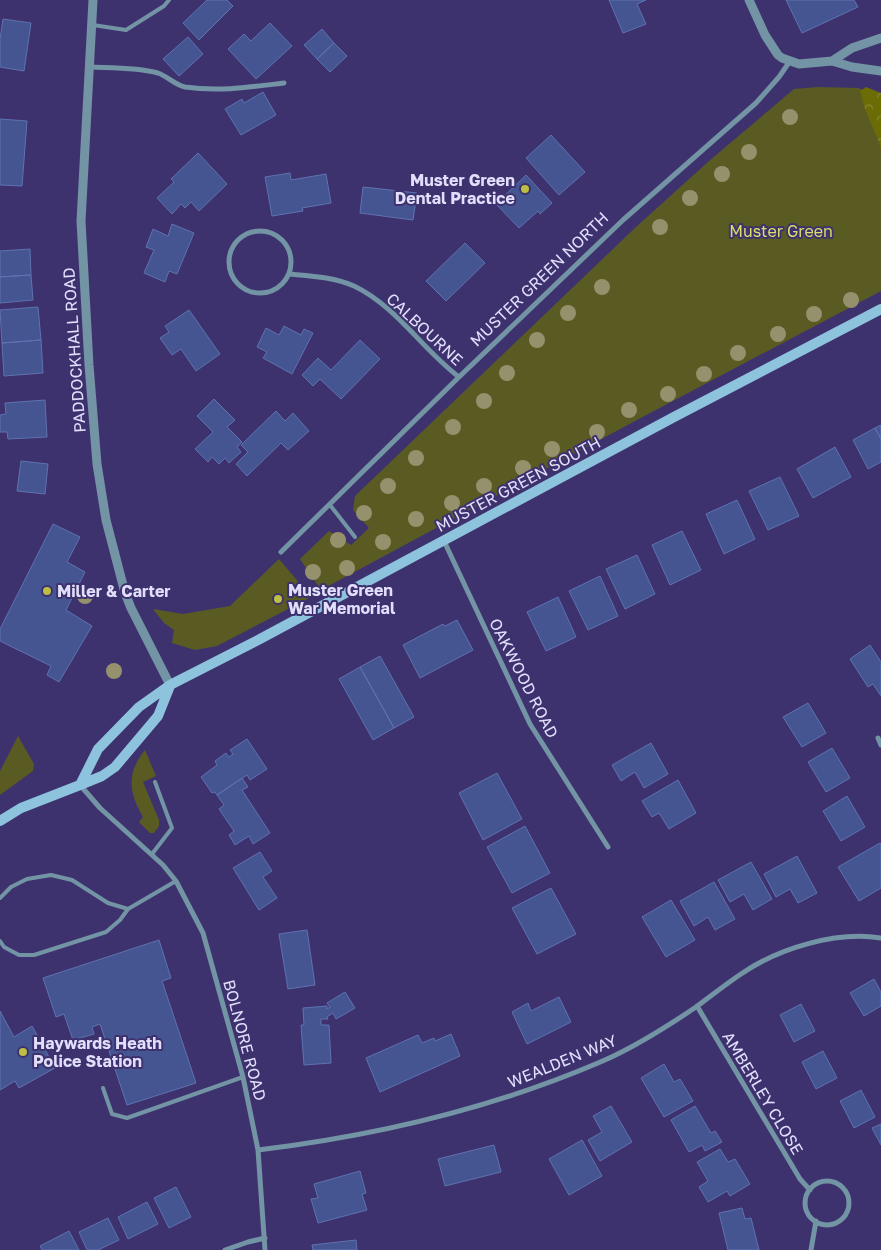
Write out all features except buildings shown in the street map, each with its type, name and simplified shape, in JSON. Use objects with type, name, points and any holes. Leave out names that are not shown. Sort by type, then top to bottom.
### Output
[{"type":"main road","name":"MUSTER GREEN SOUTH","points":[[80,785],[98,749],[139,707],[170,685],[881,309]]},
{"type":"main road","points":[[0,821],[20,808],[102,776],[115,767],[158,716],[170,685]]},
{"type":"street","name":"PADDOCKHALL ROAD","points":[[93,0],[81,222],[97,464],[106,520],[126,593],[131,608],[170,685]]},
{"type":"street","points":[[750,0],[765,35],[778,55],[790,61],[806,64],[832,61],[852,67],[881,71]]},
{"type":"street","points":[[832,61],[852,48],[881,38]]},
{"type":"street","name":"MUSTER GREEN NORTH","points":[[281,552],[330,506],[459,377],[624,220],[756,103],[779,78],[790,61]]},
{"type":"street","points":[[88,67],[123,68],[158,74],[182,86],[204,89],[240,89],[284,82]]},
{"type":"street","points":[[262,230],[272,232],[287,245],[292,260],[290,274],[283,284],[275,290],[265,293],[251,292],[234,280],[228,260],[238,239],[249,232],[262,230]]},
{"type":"street","name":"CALBOURNE","points":[[290,274],[323,278],[353,286],[385,305],[444,365],[459,377]]},
{"type":"street","name":"OAKWOOD ROAD","points":[[444,541],[530,724],[608,846]]},
{"type":"street","points":[[878,738],[881,745]]},
{"type":"street","name":"BOLNORE ROAD","points":[[80,785],[100,808],[152,854],[176,881],[203,933],[243,1077],[258,1150],[265,1250]]},
{"type":"street","name":"WEALDEN WAY","points":[[258,1150],[391,1127],[466,1109],[551,1082],[599,1063],[640,1042],[697,1006],[742,973],[784,952],[818,940],[866,935],[881,938]]},
{"type":"street","name":"AMBERLEY CLOSE","points":[[697,1006],[800,1179],[810,1190]]},
{"type":"street","points":[[821,1182],[835,1182],[846,1191],[849,1205],[843,1218],[830,1224],[823,1224],[811,1217],[806,1204],[810,1190],[815,1184],[821,1182]]},
{"type":"street","points":[[810,1250],[816,1221]]},
{"type":"street","points":[[225,1250],[265,1238]]},
{"type":"lane","points":[[91,25],[126,30],[164,6],[169,0]]},
{"type":"lane","points":[[330,506],[355,537]]},
{"type":"lane","points":[[152,854],[172,828],[155,782]]},
{"type":"lane","points":[[0,898],[11,887],[27,879],[51,875],[72,880],[108,903],[128,909]]},
{"type":"lane","points":[[0,941],[4,947],[19,955],[34,955],[106,932],[120,920],[128,909],[176,881]]},
{"type":"lane","points":[[103,1088],[112,1114],[126,1118],[243,1077]]},
{"type":"green space","name":"Muster Green","points":[[818,87],[858,88],[881,96],[881,291],[321,590],[300,559],[329,531],[351,545],[369,528],[353,510],[355,496],[636,227],[709,161],[794,89]]},
{"type":"green space","points":[[866,87],[881,93],[881,147],[865,109],[860,91]]},
{"type":"green space","points":[[279,559],[311,597],[217,646],[195,650],[172,643],[174,630],[164,623],[153,609],[183,614],[230,606]]},
{"type":"green space","points":[[18,736],[34,764],[33,771],[0,795],[0,771]]},
{"type":"green space","points":[[145,750],[156,776],[143,782],[159,820],[159,826],[154,833],[150,833],[139,822],[143,817],[132,791],[132,775],[139,758]]},
{"type":"place","name":"Muster Green Dental Practice","points":[[525,189]]},
{"type":"place","name":"Miller & Carter","points":[[47,591]]},
{"type":"place","name":"Muster Green War Memorial","points":[[278,599]]},
{"type":"place","name":"Haywards Heath Police Station","points":[[23,1052]]}]
